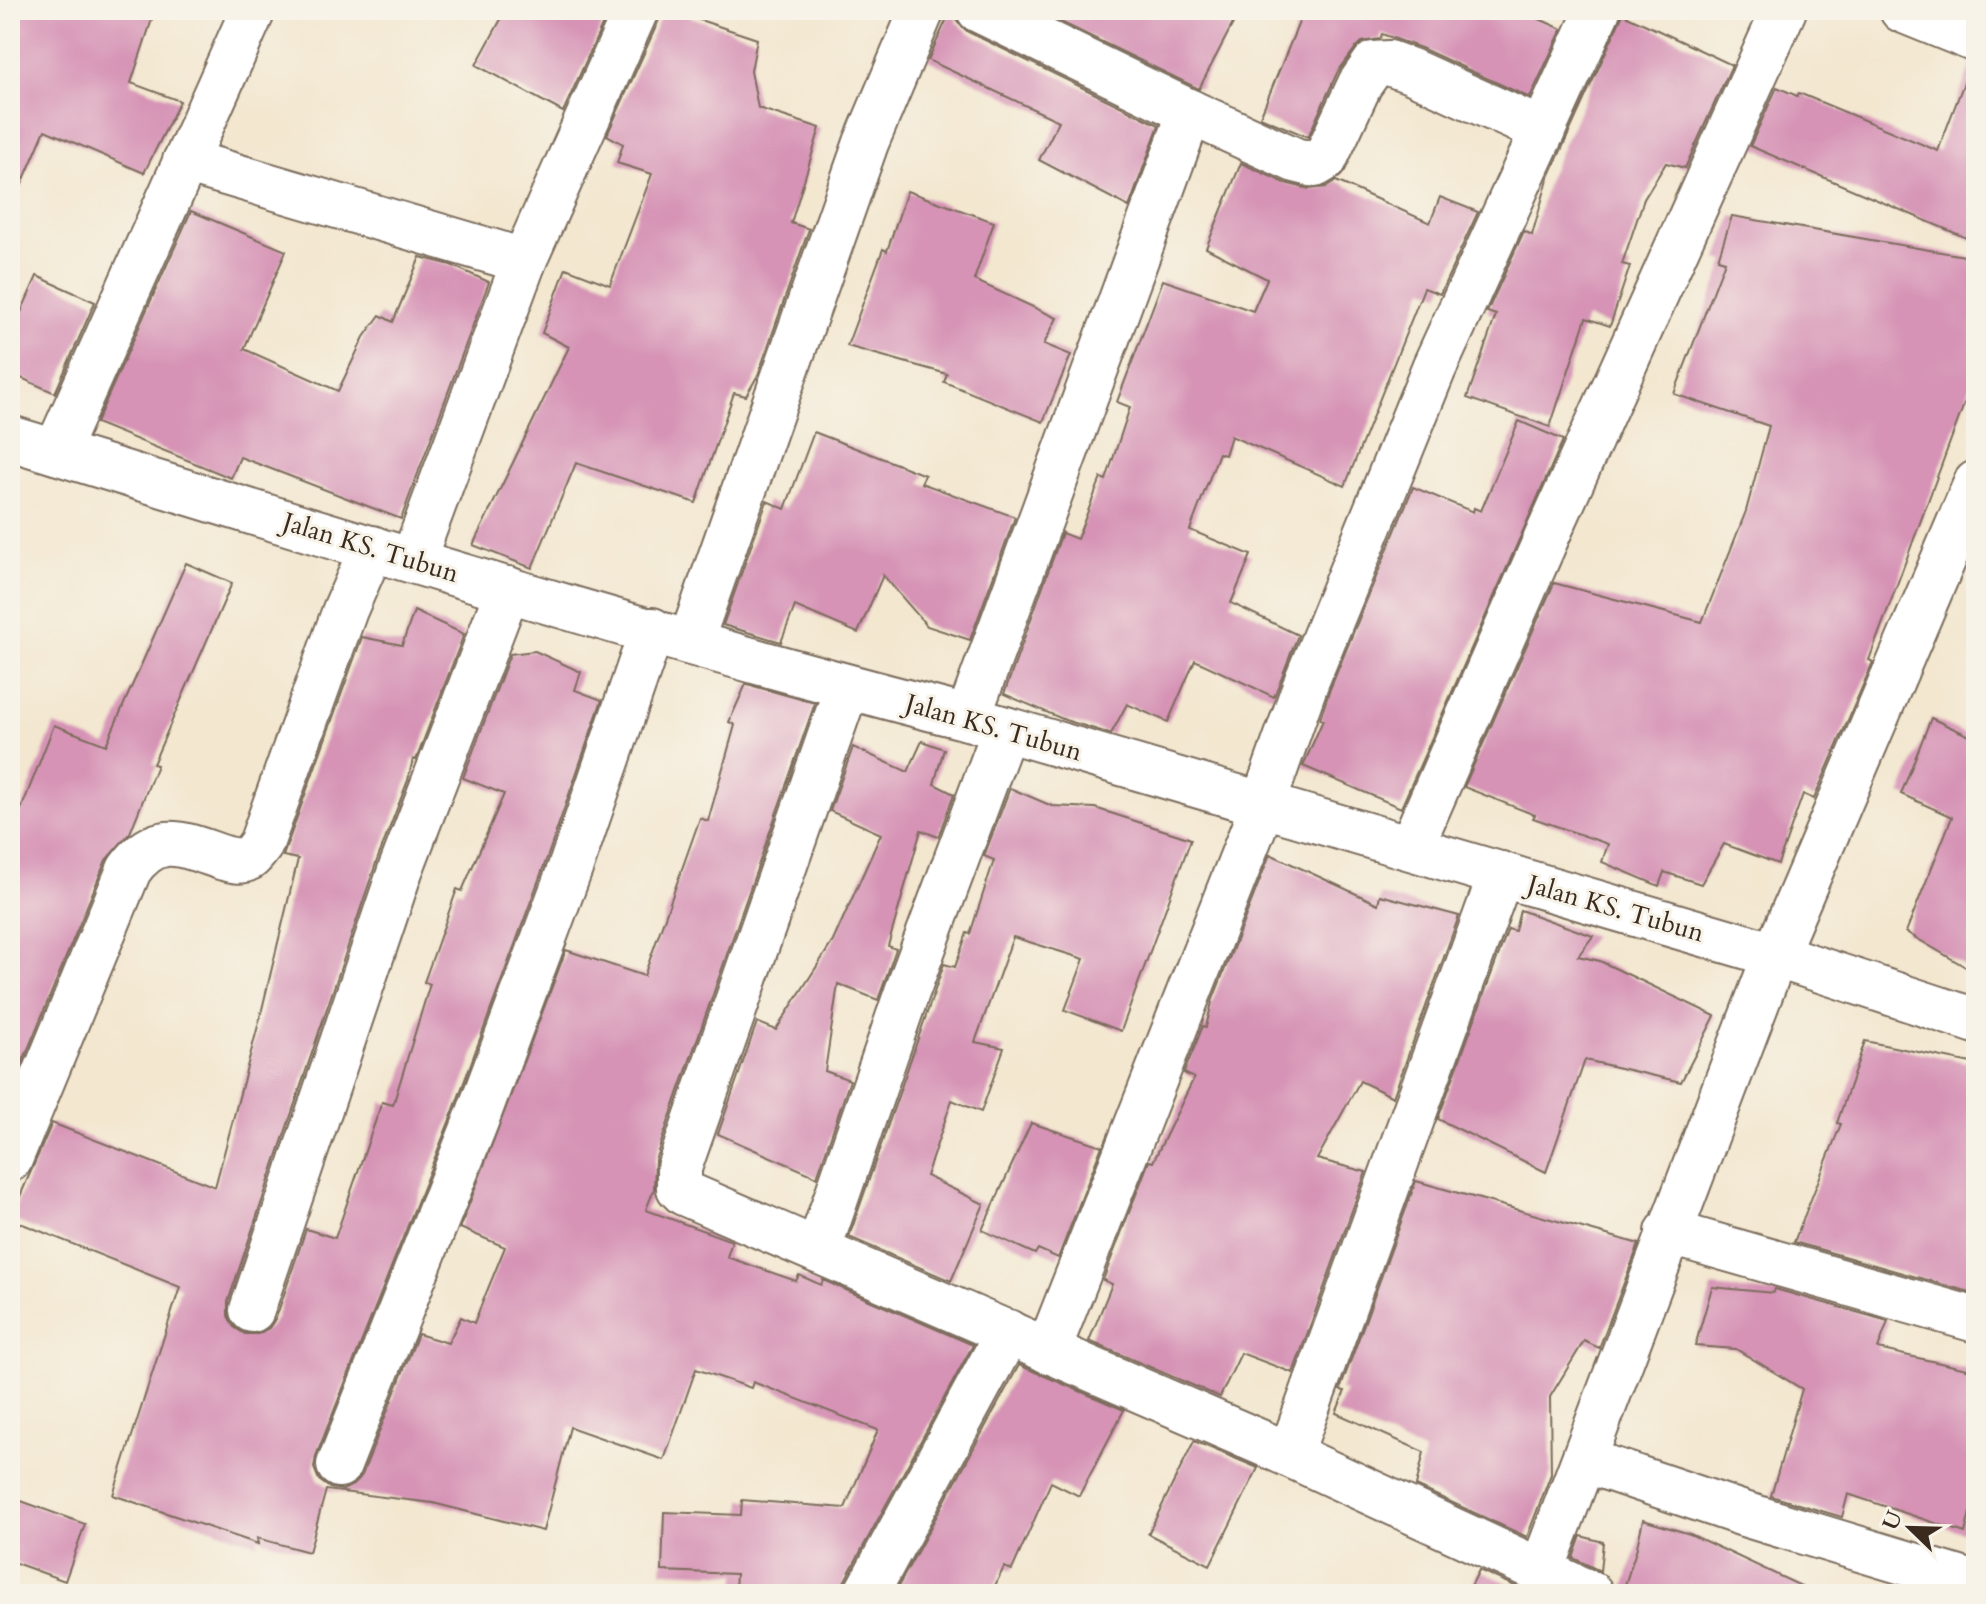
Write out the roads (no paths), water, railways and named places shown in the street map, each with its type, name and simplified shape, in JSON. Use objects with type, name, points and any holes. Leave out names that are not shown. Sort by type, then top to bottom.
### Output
[{"type":"street","points":[[56,452],[253,10]]},
{"type":"street","points":[[10,1159],[129,870],[139,855],[159,844],[172,842],[238,862],[249,858],[261,844],[345,610],[393,554],[636,10]]},
{"type":"street","points":[[339,1465],[482,1107],[572,863],[672,636],[866,143],[922,10]]},
{"type":"street","points":[[979,10],[1030,21],[1190,112],[1295,160],[1315,165],[1325,159],[1360,84],[1374,64],[1389,63],[1543,131]]},
{"type":"street","points":[[1048,1351],[1263,804],[1307,680],[1434,368],[1598,10]]},
{"type":"street","points":[[1411,847],[1784,10]]},
{"type":"street","points":[[1902,10],[1976,40]]},
{"type":"street","points":[[818,1251],[907,992],[987,723],[1190,112]]},
{"type":"street","points":[[185,161],[524,261]]},
{"type":"street","name":"Jalan KS. Tubun","points":[[10,438],[508,589],[847,687],[987,723],[1411,847],[1775,955],[1976,1021]]},
{"type":"street","points":[[1541,1572],[1775,955],[1976,483]]},
{"type":"street","points":[[252,1310],[400,871],[508,589]]},
{"type":"street","points":[[847,687],[679,1168],[677,1181],[684,1193],[1290,1455],[1591,1594]]},
{"type":"street","points":[[1290,1455],[1501,874]]},
{"type":"street","points":[[1668,1232],[1976,1320]]},
{"type":"street","points":[[866,1594],[1008,1332]]},
{"type":"street","points":[[1584,1460],[1744,1514],[1976,1584]]}]
